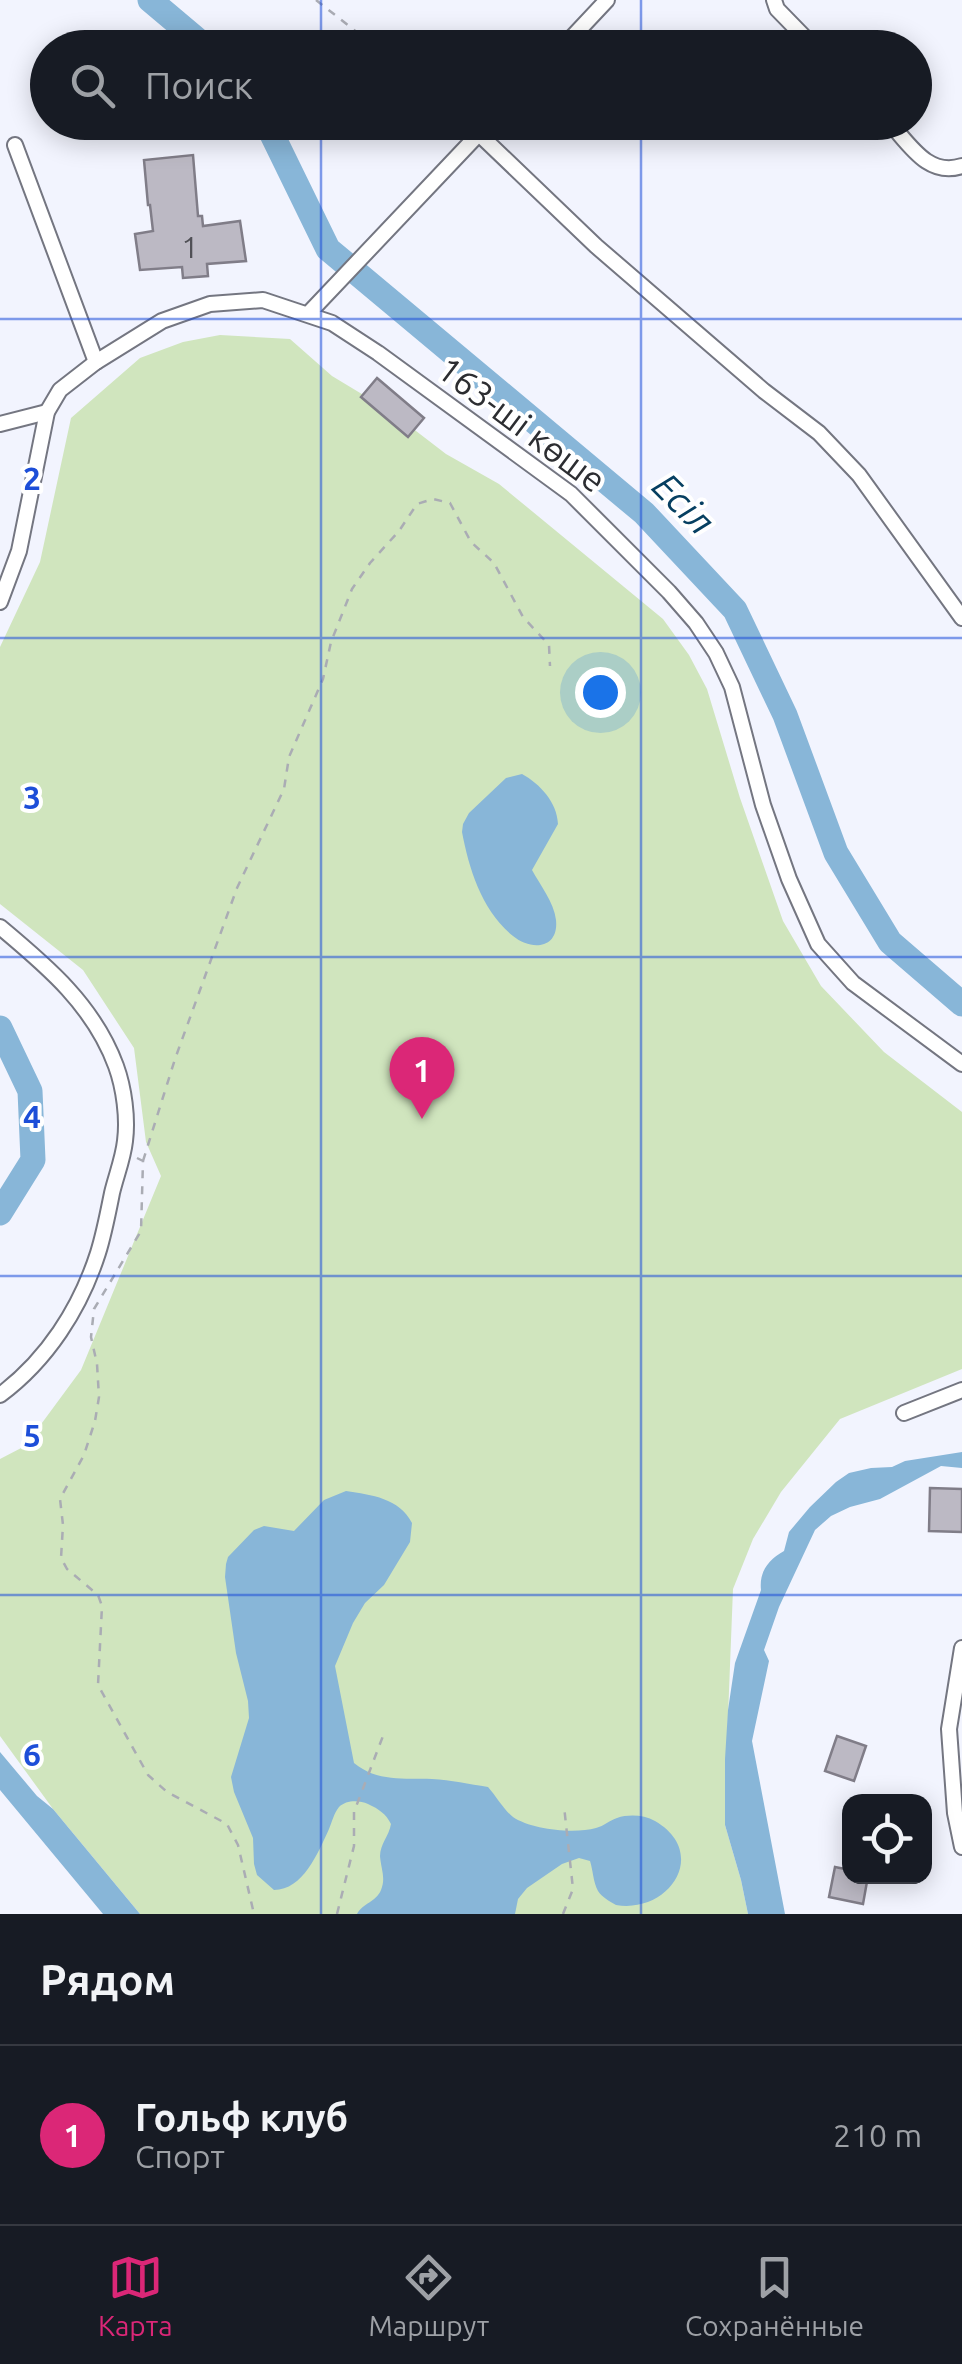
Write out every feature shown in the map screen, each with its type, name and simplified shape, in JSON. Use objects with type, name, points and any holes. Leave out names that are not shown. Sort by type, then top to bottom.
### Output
[{"type":"street","points":[[579,30],[607,0]]},
{"type":"street","points":[[774,0],[777,10],[797,30]]},
{"type":"street","points":[[308,314],[473,140]]},
{"type":"street","points":[[485,140],[596,246],[819,432],[859,475],[962,618]]},
{"type":"street","points":[[906,140],[930,165],[949,170],[962,166]]},
{"type":"street","points":[[16,145],[96,362]]},
{"type":"street","name":"163-ші көше","points":[[46,412],[60,390],[96,362],[162,322],[210,304],[263,300],[332,324],[378,354],[570,494],[696,623],[732,687],[763,805],[789,879],[818,944],[853,983],[962,1064]]},
{"type":"street","points":[[0,424],[46,412],[19,550],[0,602]]},
{"type":"street","points":[[0,927],[81,1001],[100,1031],[117,1068],[124,1102],[125,1140],[99,1252],[82,1296],[44,1355],[0,1395]]},
{"type":"street","points":[[904,1413],[962,1390]]},
{"type":"street","points":[[962,1648],[948,1729],[962,1847]]},
{"type":"path","points":[[316,0],[354,30]]},
{"type":"path","points":[[254,1914],[238,1845],[227,1824],[167,1792],[148,1775],[98,1685],[102,1606],[98,1595],[67,1568],[62,1558],[60,1498],[84,1455],[99,1397],[91,1337],[94,1310],[141,1230],[143,1161],[175,1059],[237,888],[284,789],[289,757],[323,679],[331,642],[352,589],[417,504],[433,499],[450,503],[471,542],[494,563],[524,617],[549,645],[550,666]]},
{"type":"path","points":[[125,1140],[132,1155],[143,1161]]},
{"type":"path","points":[[337,1914],[354,1846],[354,1812],[382,1736]]},
{"type":"path","points":[[563,1914],[573,1889],[564,1806]]},
{"type":"green space","points":[[220,335],[290,339],[332,376],[390,411],[446,454],[499,484],[663,619],[707,689],[783,921],[821,986],[884,1052],[962,1112],[962,1369],[840,1419],[781,1492],[753,1539],[733,1589],[725,1825],[748,1914],[140,1914],[53,1809],[0,1736],[0,1459],[25,1446],[81,1370],[161,1176],[146,1142],[134,1048],[83,970],[0,904],[0,647],[40,562],[71,418],[140,358],[183,342]]},
{"type":"water","points":[[522,774],[546,794],[558,824],[532,870],[550,900],[556,930],[548,942],[535,945],[513,936],[485,902],[462,832],[469,813],[506,778]]},
{"type":"water","points":[[962,1452],[962,1468],[941,1466],[880,1499],[831,1516],[815,1530],[779,1607],[764,1650],[769,1661],[752,1741],[785,1914],[748,1914],[725,1825],[725,1759],[735,1663],[761,1590],[763,1572],[784,1551],[789,1532],[810,1507],[849,1473]]},
{"type":"water","points":[[346,1491],[392,1503],[412,1523],[410,1542],[384,1585],[365,1603],[335,1666],[354,1763],[381,1776],[488,1787],[513,1817],[542,1828],[577,1831],[626,1816],[651,1819],[671,1834],[680,1849],[681,1864],[666,1891],[635,1905],[616,1905],[598,1891],[590,1861],[579,1858],[562,1864],[527,1888],[518,1899],[515,1914],[357,1914],[381,1890],[380,1852],[391,1824],[379,1810],[357,1801],[339,1807],[314,1859],[293,1884],[274,1890],[257,1875],[253,1838],[231,1777],[249,1718],[236,1653],[226,1564],[254,1530],[264,1526],[294,1531],[324,1500]]},
{"type":"water","points":[[0,1752],[140,1914],[103,1914],[0,1790]]},
{"type":"building","points":[[193,155],[198,216],[202,216],[203,226],[240,221],[246,261],[207,264],[208,276],[183,278],[182,267],[140,270],[135,234],[153,231],[144,160]]},
{"type":"building","points":[[377,378],[424,418],[408,437],[361,397]]},
{"type":"building","points":[[930,1488],[962,1489],[962,1532],[929,1531]]},
{"type":"building","points":[[837,1736],[866,1746],[854,1781],[825,1771]]},
{"type":"building","points":[[835,1867],[842,1868],[842,1884],[867,1884],[863,1904],[829,1897]]},
{"type":"waterway","name":"Есіл","points":[[150,0],[186,30]]},
{"type":"waterway","name":"Есіл","points":[[275,140],[328,249],[644,513],[735,610],[785,715],[836,853],[890,942],[962,1004]]},
{"type":"waterway","name":"Есіл","points":[[0,1028],[30,1091],[33,1160],[0,1213]]},
{"type":"place","name":"Гольф клуб","points":[[422,1119]]}]
